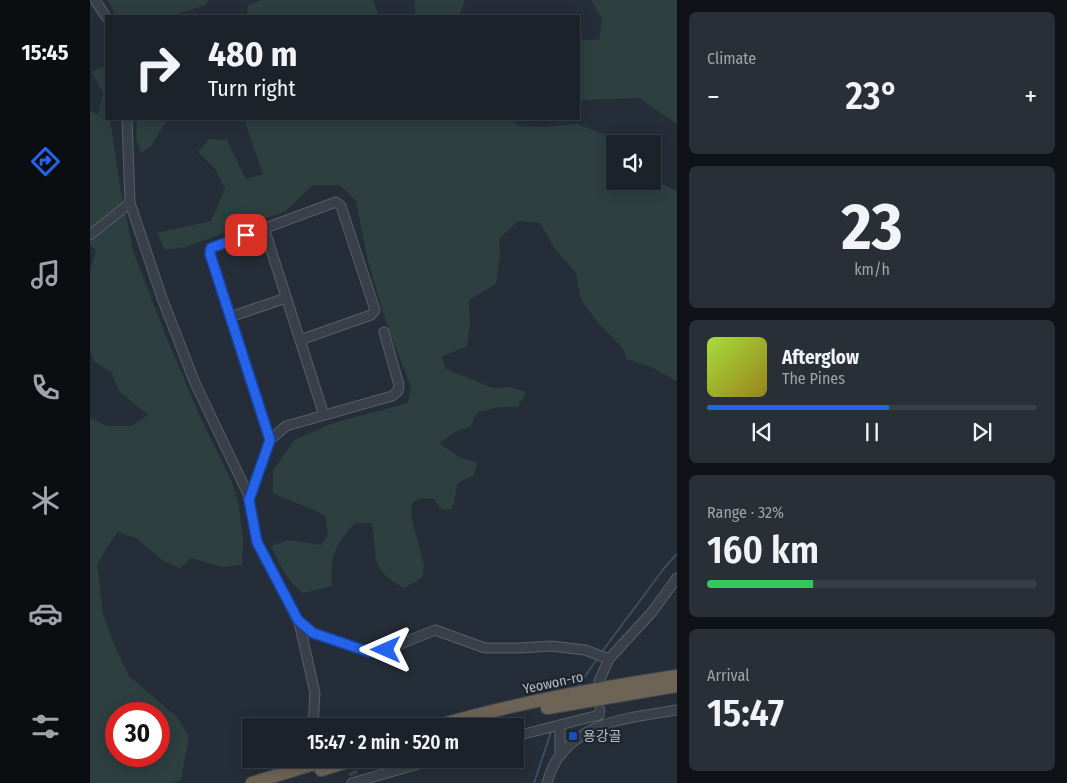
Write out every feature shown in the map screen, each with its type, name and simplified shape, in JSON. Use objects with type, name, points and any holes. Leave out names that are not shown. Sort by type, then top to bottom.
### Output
[{"type":"highway","name":"Yeowon-ro","points":[[471,718],[572,694],[677,676]]},
{"type":"highway","name":"Yeowon-ro","points":[[507,718],[582,701],[677,686]]},
{"type":"highway","points":[[252,783],[301,768]]},
{"type":"highway","points":[[280,783],[328,768]]},
{"type":"street","points":[[95,0],[105,15]]},
{"type":"street","points":[[127,120],[130,203],[162,298],[195,383],[248,494],[257,542],[299,622],[315,693],[313,718]]},
{"type":"street","points":[[270,440],[210,254],[211,248],[336,202],[341,206],[375,310],[371,315],[300,340]]},
{"type":"street","points":[[90,235],[130,203]]},
{"type":"street","points":[[264,228],[324,415]]},
{"type":"street","points":[[230,317],[286,298]]},
{"type":"street","points":[[249,500],[270,440],[286,426],[392,396],[398,391],[399,385],[384,332]]},
{"type":"street","points":[[599,681],[606,658],[652,612],[677,578]]},
{"type":"street","points":[[299,622],[313,633],[369,652],[386,650],[436,630],[485,648],[551,646],[585,650],[606,658]]},
{"type":"street","points":[[524,734],[599,715],[600,710]]},
{"type":"street","points":[[547,783],[555,762],[560,756],[573,741],[593,728],[619,720],[677,710]]},
{"type":"street","points":[[560,726],[560,756]]},
{"type":"street","points":[[354,780],[401,768]]},
{"type":"shaded area","points":[[108,0],[208,0],[206,5],[177,15],[116,15]]},
{"type":"shaded area","points":[[261,0],[373,0],[379,15],[247,15],[248,5]]},
{"type":"shaded area","points":[[414,0],[465,0],[459,15],[416,15]]},
{"type":"shaded area","points":[[591,0],[677,0],[677,124],[639,98],[580,100],[580,37],[584,40],[599,40],[602,19]]},
{"type":"shaded area","points":[[105,66],[105,120],[110,120],[120,187],[133,251],[201,419],[231,480],[238,501],[243,539],[242,565],[222,567],[191,558],[180,568],[165,562],[136,538],[118,532],[97,565],[103,614],[115,647],[129,676],[159,702],[105,702],[105,767],[170,767],[170,711],[177,717],[189,736],[181,780],[173,783],[90,783],[90,418],[107,426],[132,426],[148,415],[119,391],[112,373],[94,361],[90,351],[90,271],[96,250],[90,245],[90,111],[98,115],[103,93],[92,72]]},
{"type":"shaded area","points":[[137,120],[167,120],[151,146],[141,153],[136,139]]},
{"type":"shaded area","points":[[244,120],[513,120],[518,126],[543,127],[578,124],[603,134],[606,138],[606,190],[661,190],[661,184],[677,191],[677,381],[651,367],[627,359],[624,350],[595,319],[581,300],[576,273],[555,249],[540,223],[518,221],[499,239],[500,255],[496,284],[469,300],[470,323],[467,346],[441,357],[446,369],[493,388],[511,387],[526,392],[518,407],[499,407],[478,412],[470,427],[455,432],[439,443],[459,457],[477,463],[474,475],[458,483],[452,509],[442,510],[434,499],[420,498],[412,503],[411,515],[424,566],[422,578],[404,588],[393,581],[380,568],[377,561],[372,523],[355,523],[338,545],[335,552],[332,567],[332,586],[303,593],[288,578],[271,546],[288,540],[321,545],[328,535],[325,516],[273,493],[273,471],[294,440],[333,423],[408,403],[411,387],[386,322],[368,261],[356,201],[340,185],[313,185],[286,211],[185,247],[165,250],[157,233],[211,221],[225,189],[216,170],[198,152],[209,139],[227,140],[246,179],[263,174]]},
{"type":"waterway","points":[[601,653],[665,567],[677,554]]},
{"type":"waterway","points":[[577,688],[597,659]]},
{"type":"waterway","points":[[534,783],[551,732]]},
{"type":"tunnel","points":[[351,768],[354,775]]},
{"type":"place","name":"용강골","points":[[573,736]]},
{"type":"route","points":[[246,235],[211,248],[210,254],[270,440],[249,500],[257,542],[298,620],[313,633],[369,652],[386,650]]}]
